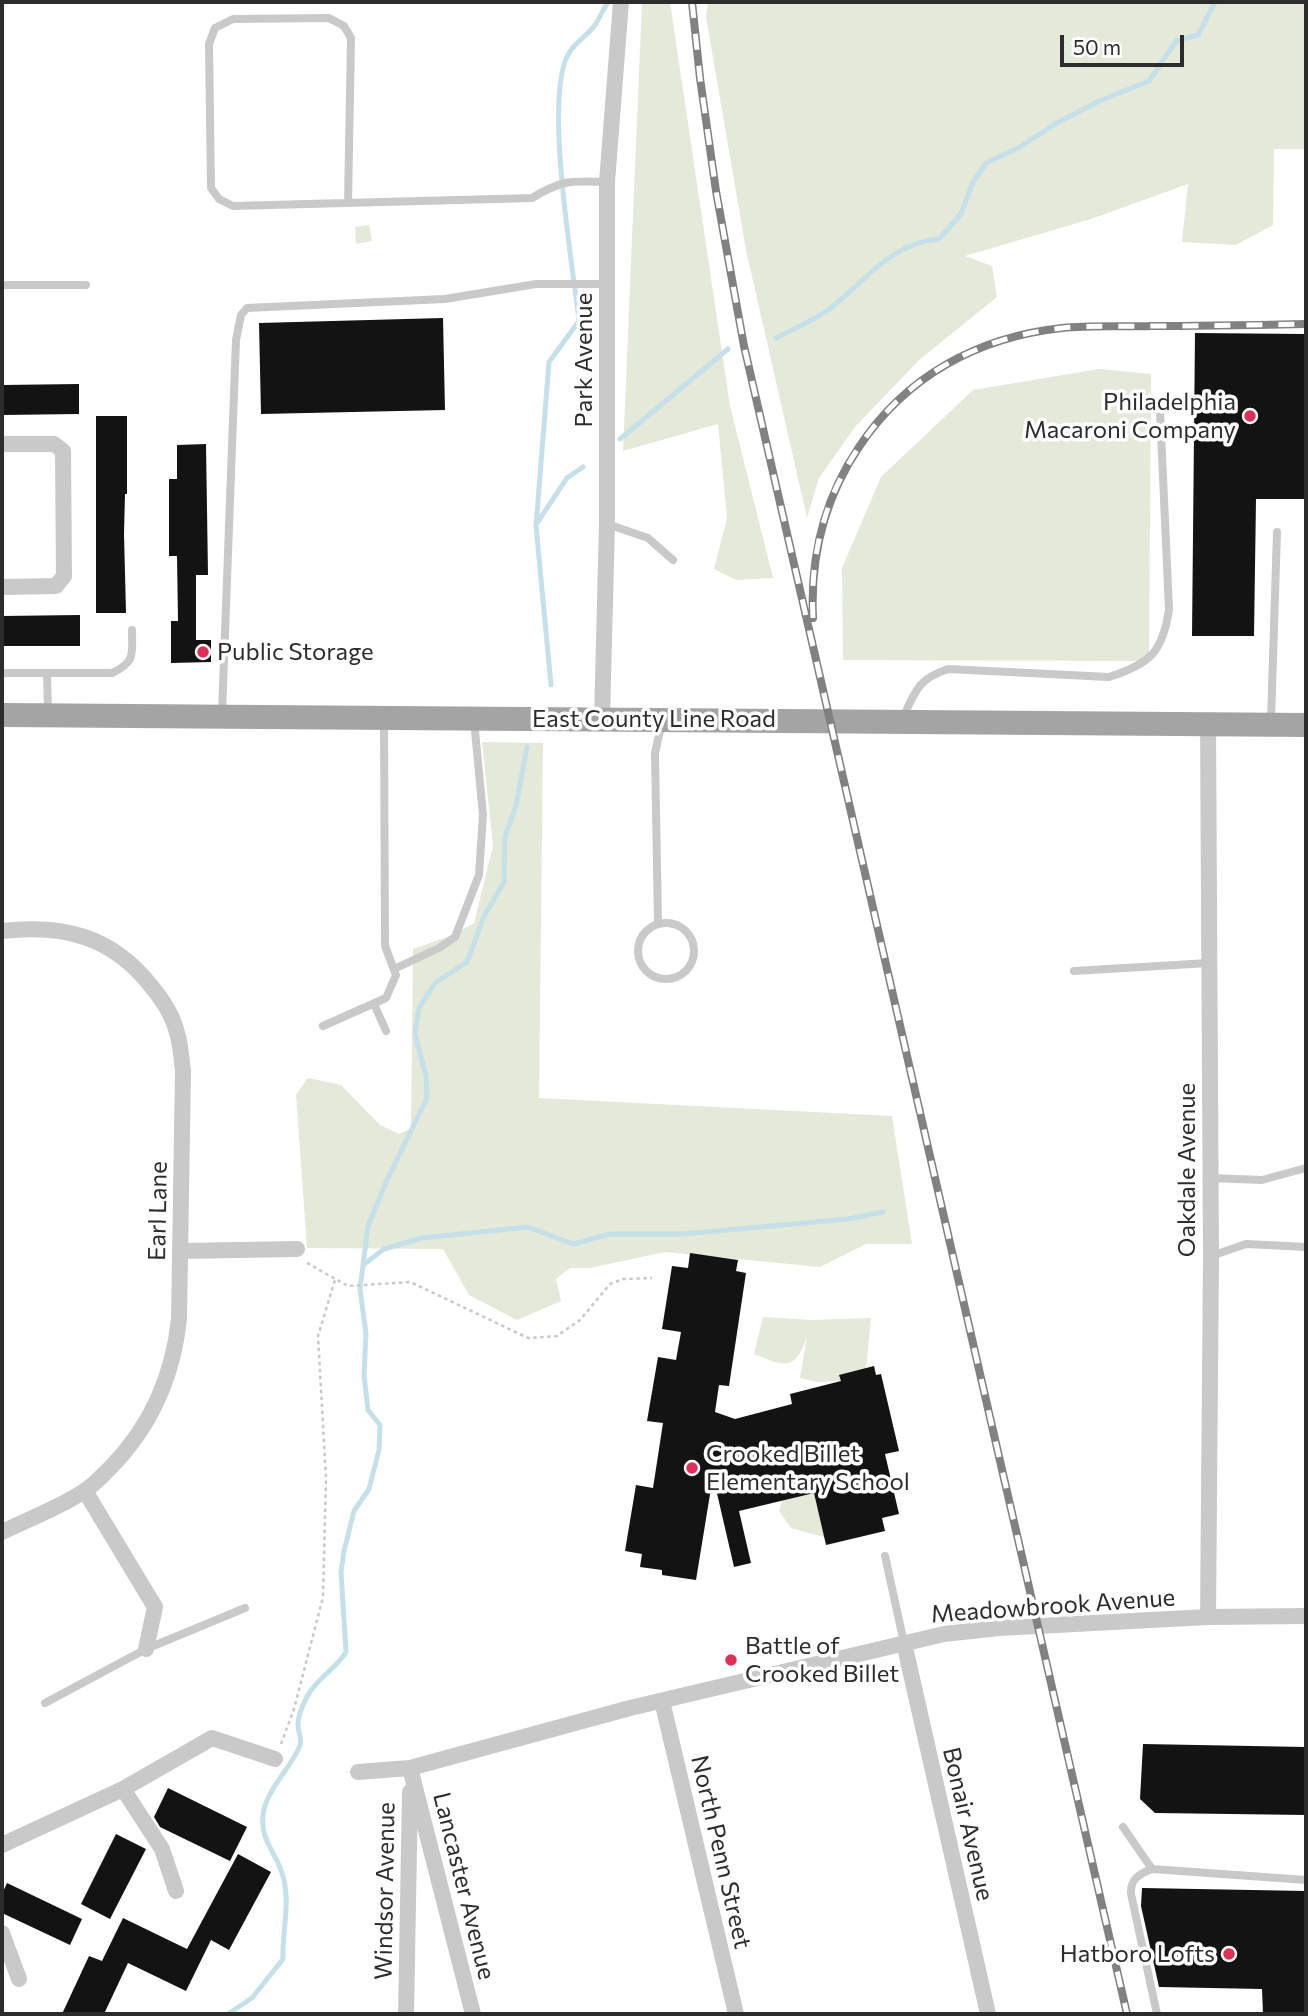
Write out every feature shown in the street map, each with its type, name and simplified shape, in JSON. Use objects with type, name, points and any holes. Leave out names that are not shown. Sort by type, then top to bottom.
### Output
[{"type":"main road","name":"East County Line Road","points":[[2,715],[1306,724]]},
{"type":"street","name":"Park Avenue","points":[[602,718],[607,524],[607,182],[621,2]]},
{"type":"street","points":[[2,444],[54,444],[63,451],[64,562],[64,576],[56,586],[2,587]]},
{"type":"street","name":"Oakdale Avenue","points":[[1208,723],[1211,1256],[1208,1617]]},
{"type":"street","name":"Earl Lane","points":[[2,931],[34,928],[71,933],[109,947],[138,969],[161,998],[177,1032],[183,1070],[177,1343],[161,1393],[137,1437],[121,1457],[85,1491],[2,1532]]},
{"type":"street","points":[[180,1251],[297,1249]]},
{"type":"street","points":[[85,1491],[155,1607],[146,1649]]},
{"type":"street","name":"Meadowbrook Avenue","points":[[358,1772],[410,1768],[662,1701],[944,1634],[999,1628],[1208,1617],[1306,1616]]},
{"type":"street","name":"Bonair Avenue","points":[[904,1643],[988,2014]]},
{"type":"street","name":"North Penn Street","points":[[662,1701],[736,2014]]},
{"type":"street","points":[[2,1845],[123,1789],[212,1738],[275,1759]]},
{"type":"street","name":"Windsor Avenue","points":[[405,2014],[410,1768]]},
{"type":"street","name":"Lancaster Avenue","points":[[410,1768],[473,2014]]},
{"type":"street","points":[[123,1789],[162,1849],[176,1891]]},
{"type":"street","points":[[2,1933],[19,1979]]},
{"type":"lane","points":[[348,203],[351,38],[344,26],[329,18],[233,19],[215,29],[209,44],[211,188],[219,199],[233,206],[348,203],[532,198],[554,184],[571,181],[607,182]]},
{"type":"lane","points":[[222,716],[236,340],[241,315],[247,308],[446,299],[536,284],[606,284]]},
{"type":"lane","points":[[2,285],[86,285]]},
{"type":"lane","points":[[901,720],[915,691],[930,675],[948,669],[1109,677],[1131,670],[1153,654],[1165,635],[1169,609],[1160,411]]},
{"type":"lane","points":[[607,524],[648,538],[673,559]]},
{"type":"lane","points":[[1271,724],[1277,532]]},
{"type":"lane","points":[[2,673],[112,673],[126,667],[132,656],[132,630]]},
{"type":"lane","points":[[47,673],[48,715]]},
{"type":"lane","points":[[323,1026],[386,998],[396,975],[385,946],[383,717]]},
{"type":"lane","points":[[394,969],[456,937],[478,875],[483,815],[474,718]]},
{"type":"lane","points":[[658,924],[655,753],[662,719]]},
{"type":"lane","points":[[658,924],[676,925],[684,929],[693,944],[692,962],[680,976],[672,979],[653,977],[645,971],[637,953],[642,935],[658,924]]},
{"type":"lane","points":[[1074,971],[1209,964]]},
{"type":"lane","points":[[374,1004],[386,1031]]},
{"type":"lane","points":[[1210,1178],[1262,1180],[1306,1168]]},
{"type":"lane","points":[[1211,1256],[1246,1244],[1306,1247]]},
{"type":"lane","points":[[885,1556],[904,1643]]},
{"type":"lane","points":[[45,1703],[146,1649],[245,1608]]},
{"type":"lane","points":[[1123,1827],[1152,1869]]},
{"type":"lane","points":[[1157,2014],[1131,1886],[1138,1875],[1152,1869],[1306,1880]]},
{"type":"path","points":[[297,1249],[304,1260],[348,1286],[410,1282],[528,1338],[557,1336],[580,1320],[610,1284],[623,1279],[652,1278]]},
{"type":"path","points":[[275,1759],[294,1709],[323,1597],[326,1478],[318,1336],[335,1280]]},
{"type":"green space","points":[[642,2],[670,2],[730,406],[773,578],[736,580],[714,569],[727,518],[718,424],[623,451]]},
{"type":"green space","points":[[708,2],[1306,2],[1306,149],[1274,149],[1273,225],[1236,245],[1182,242],[1188,184],[1091,219],[965,256],[992,266],[997,297],[919,360],[855,427],[819,478],[807,518],[746,250],[706,17]]},
{"type":"green space","points":[[369,225],[372,241],[356,244],[355,227]]},
{"type":"green space","points":[[1099,369],[1151,374],[1149,661],[843,660],[842,568],[881,477],[973,390]]},
{"type":"green space","points":[[482,742],[543,743],[539,1098],[892,1116],[912,1244],[866,1244],[820,1267],[665,1252],[590,1268],[570,1268],[556,1279],[561,1301],[517,1320],[469,1295],[443,1249],[307,1248],[296,1095],[308,1078],[341,1085],[380,1125],[399,1134],[411,1128],[413,949],[453,935],[474,923],[493,846]]},
{"type":"green space","points":[[763,1317],[811,1320],[871,1318],[865,1380],[817,1382],[800,1378],[807,1336],[803,1348],[793,1361],[781,1363],[754,1354]]},
{"type":"green space","points":[[790,1475],[823,1484],[835,1540],[791,1528],[779,1511]]},
{"type":"building","points":[[443,318],[445,410],[261,414],[259,323]]},
{"type":"building","name":"Philadelphia Macaroni Company","points":[[1195,333],[1306,334],[1306,499],[1256,499],[1254,636],[1192,636]]},
{"type":"building","points":[[79,384],[79,414],[2,415],[2,385]]},
{"type":"building","points":[[96,416],[127,416],[124,534],[126,613],[96,613]]},
{"type":"building","points":[[206,444],[208,575],[196,575],[196,640],[211,640],[211,662],[171,663],[171,621],[178,621],[177,556],[169,556],[169,479],[177,479],[177,445]]},
{"type":"building","points":[[80,615],[80,646],[2,646],[2,616]]},
{"type":"building","points":[[690,1253],[738,1260],[736,1271],[746,1273],[729,1386],[719,1385],[715,1412],[735,1419],[792,1404],[790,1394],[841,1381],[839,1375],[874,1366],[876,1375],[881,1374],[899,1451],[885,1454],[899,1514],[882,1518],[885,1531],[826,1545],[814,1493],[739,1511],[751,1563],[734,1567],[713,1476],[696,1580],[662,1575],[662,1570],[640,1567],[642,1554],[625,1551],[636,1485],[653,1488],[663,1423],[647,1421],[658,1357],[676,1360],[681,1332],[662,1329],[672,1266],[688,1268]]},
{"type":"building","points":[[1143,1744],[1306,1747],[1306,1815],[1155,1813],[1140,1799]]},
{"type":"building","points":[[168,1788],[247,1827],[230,1861],[160,1827],[154,1817]]},
{"type":"building","points":[[116,1834],[146,1849],[110,1919],[81,1904]]},
{"type":"building","points":[[238,1854],[271,1872],[229,1950],[211,1940],[186,1991],[128,1963],[104,2014],[62,2014],[89,1956],[102,1961],[123,1918],[187,1949]]},
{"type":"building","points":[[7,1883],[82,1919],[70,1945],[2,1913],[2,1894]]},
{"type":"building","name":"Hatboro Lofts","points":[[1142,1888],[1306,1891],[1306,2014],[1263,2014],[1262,1989],[1159,1987],[1141,1906]]},
{"type":"waterway","points":[[551,685],[536,526],[549,362],[579,321],[562,182],[559,105],[562,74],[569,53],[595,25],[608,2]]},
{"type":"waterway","points":[[776,338],[826,312],[894,255],[908,247],[939,239],[961,214],[973,182],[986,163],[1018,148],[1099,101],[1149,81],[1176,41],[1198,35],[1215,2]]},
{"type":"waterway","points":[[620,439],[728,349]]},
{"type":"waterway","points":[[537,523],[567,478],[583,467]]},
{"type":"waterway","points":[[228,2014],[252,1998],[283,1959],[286,1892],[281,1870],[266,1838],[263,1815],[272,1790],[300,1746],[298,1721],[306,1698],[346,1652],[341,1572],[344,1551],[354,1511],[369,1489],[379,1450],[380,1425],[368,1410],[364,1375],[366,1334],[360,1289],[368,1226],[427,1098],[426,1076],[415,1034],[419,1008],[435,983],[467,962],[484,916],[504,882],[505,836],[516,806],[527,747]]},
{"type":"waterway","points":[[363,1265],[384,1249],[422,1238],[528,1227],[573,1244],[610,1234],[683,1234],[848,1219],[883,1212]]},
{"type":"railway","points":[[692,2],[716,191],[744,346],[1127,2014]]},
{"type":"railway","points":[[813,618],[817,550],[828,507],[847,467],[878,422],[899,400],[947,364],[1001,340],[1062,328],[1306,324]]},
{"type":"place","name":"Philadelphia Macaroni Company","points":[[1250,416]]},
{"type":"place","name":"Public Storage","points":[[203,652]]},
{"type":"place","name":"Crooked Billet Elementary School","points":[[692,1468]]},
{"type":"place","name":"Battle of Crooked Billet","points":[[731,1660]]},
{"type":"place","name":"Hatboro Lofts","points":[[1229,1954]]}]
